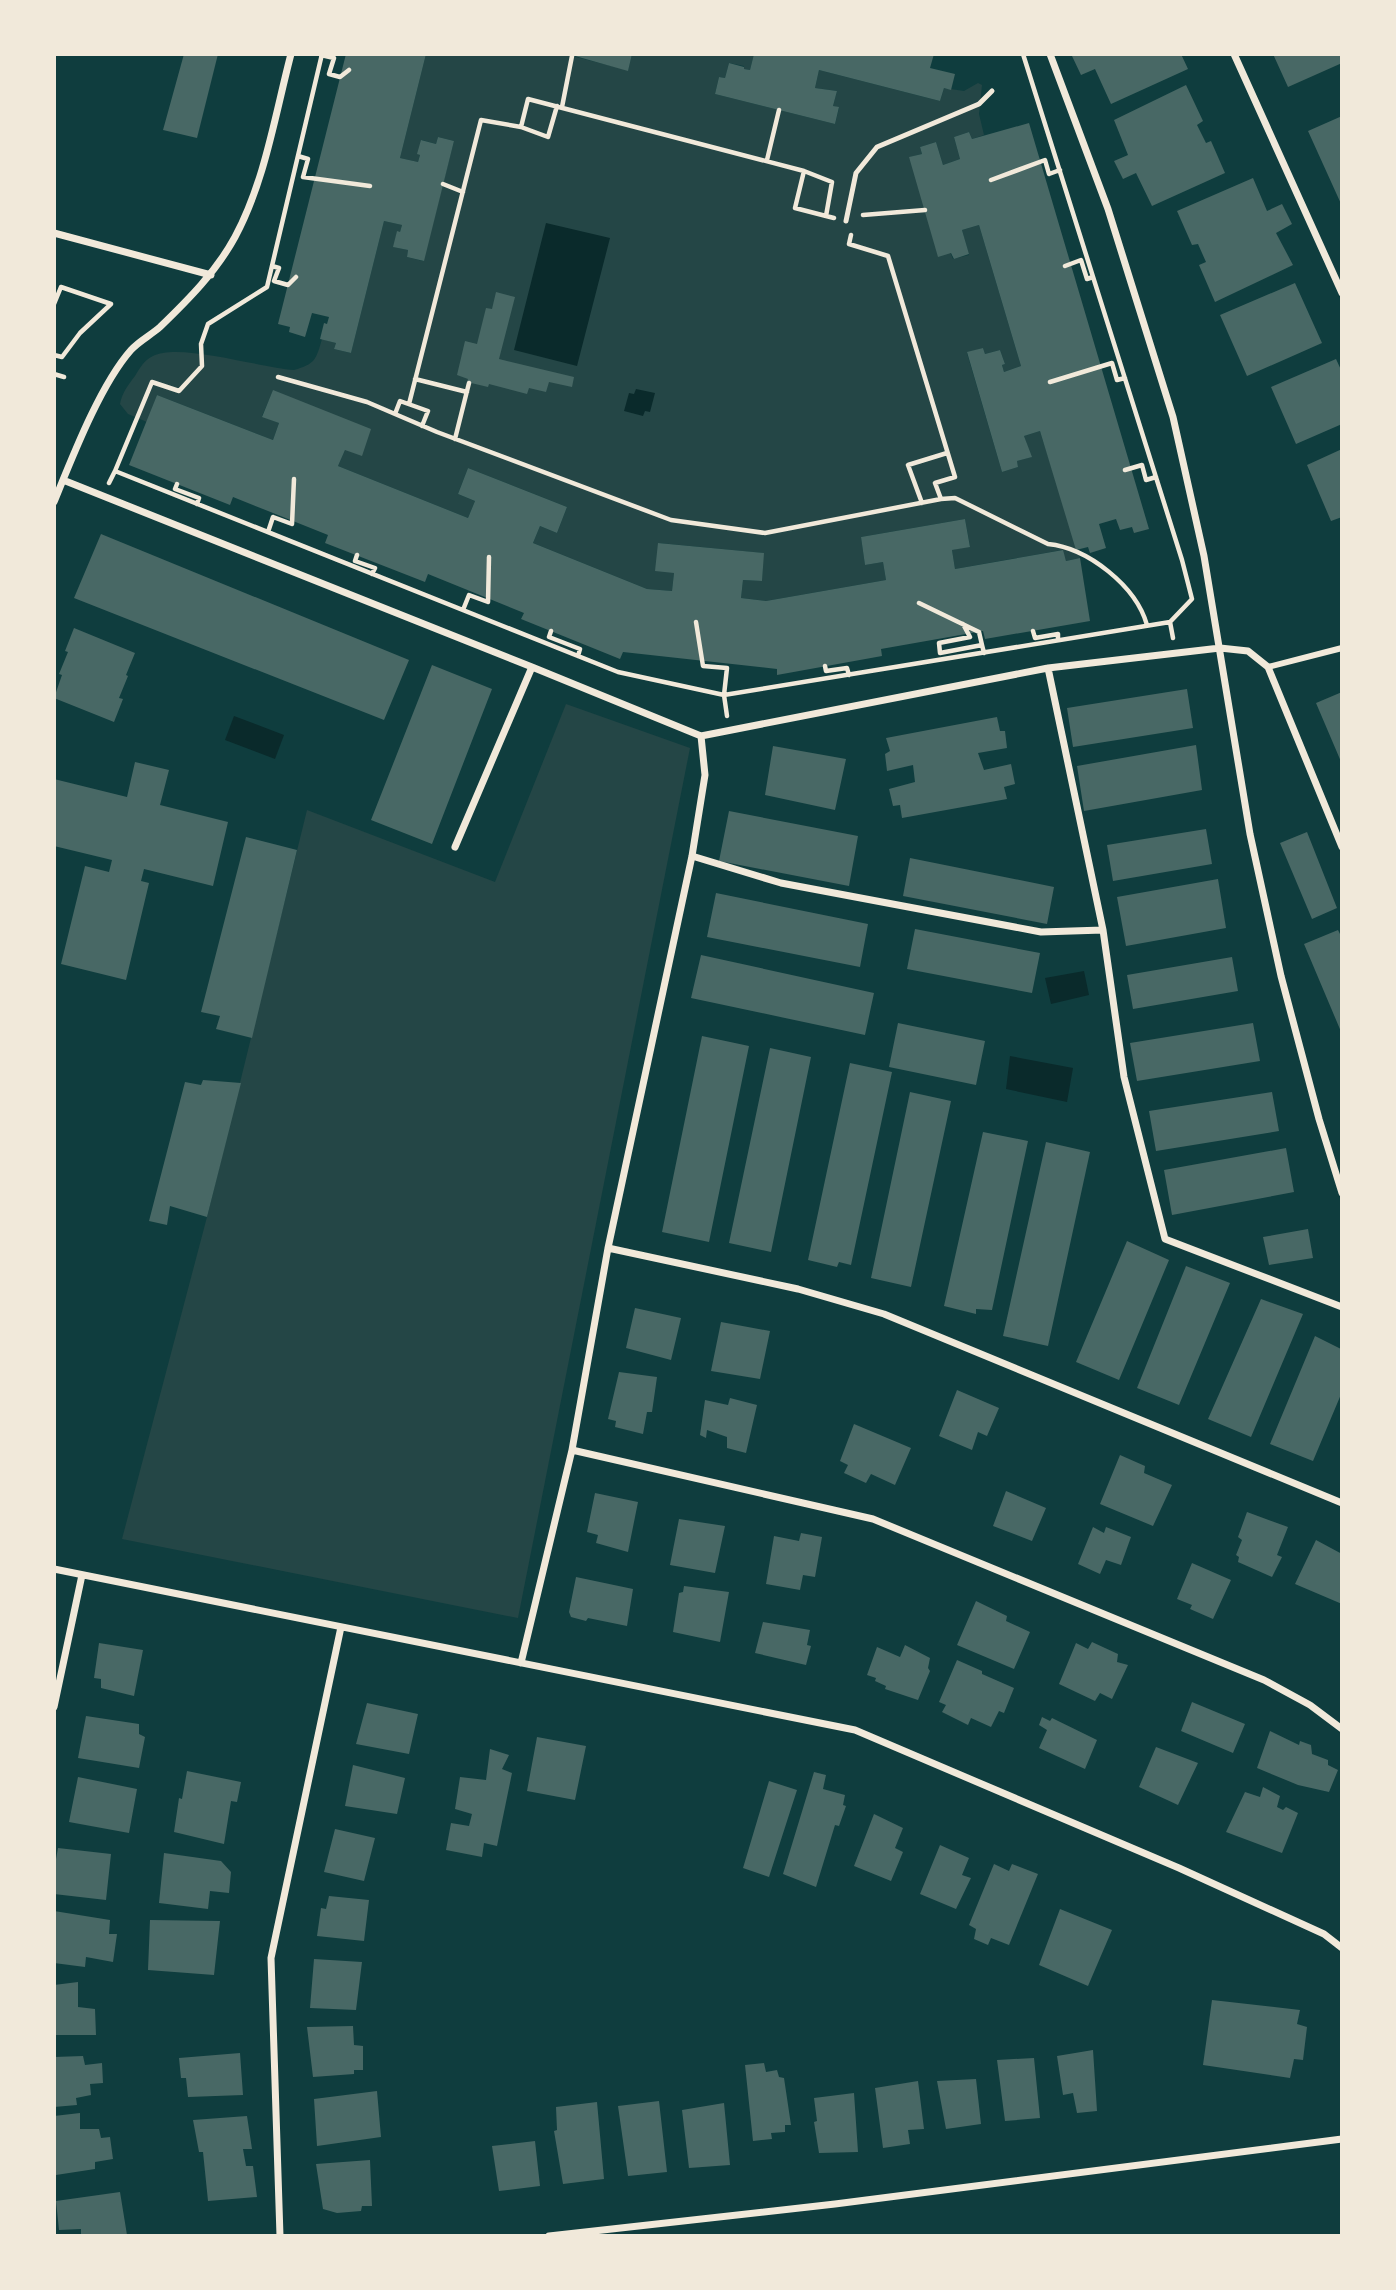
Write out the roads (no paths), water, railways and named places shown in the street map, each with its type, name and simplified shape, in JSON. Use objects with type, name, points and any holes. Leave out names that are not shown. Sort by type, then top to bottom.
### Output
[{"type":"street","points":[[54,502],[102,395],[119,366],[132,349],[158,328],[211,275],[235,238],[255,192],[291,54]]},
{"type":"street","points":[[1050,54],[1108,209],[1173,416],[1204,556],[1250,834],[1281,975],[1319,1119],[1342,1193]]},
{"type":"street","points":[[1234,54],[1342,293]]},
{"type":"street","points":[[54,233],[211,275]]},
{"type":"street","points":[[63,480],[701,736],[1048,667],[1220,648],[1248,651],[1268,667],[1342,847]]},
{"type":"street","points":[[1268,667],[1342,648]]},
{"type":"street","points":[[455,847],[532,667]]},
{"type":"street","points":[[1048,667],[1103,930],[1124,1077],[1165,1239],[1342,1307]]},
{"type":"street","points":[[521,1663],[572,1450],[608,1248],[692,856],[705,775],[701,736]]},
{"type":"street","points":[[692,856],[781,883],[1041,932],[1103,930]]},
{"type":"street","points":[[608,1248],[798,1289],[884,1314],[1342,1503]]},
{"type":"street","points":[[572,1450],[873,1519],[1264,1680],[1310,1706],[1342,1730]]},
{"type":"street","points":[[54,1569],[855,1730],[1179,1868],[1324,1934],[1342,1948]]},
{"type":"street","points":[[54,1707],[82,1575]]},
{"type":"street","points":[[280,2236],[271,1958],[341,1627]]},
{"type":"street","points":[[549,2236],[835,2204],[1342,2139]]},
{"type":"lane","points":[[846,220],[856,173],[877,147],[979,104],[992,91]]}]
